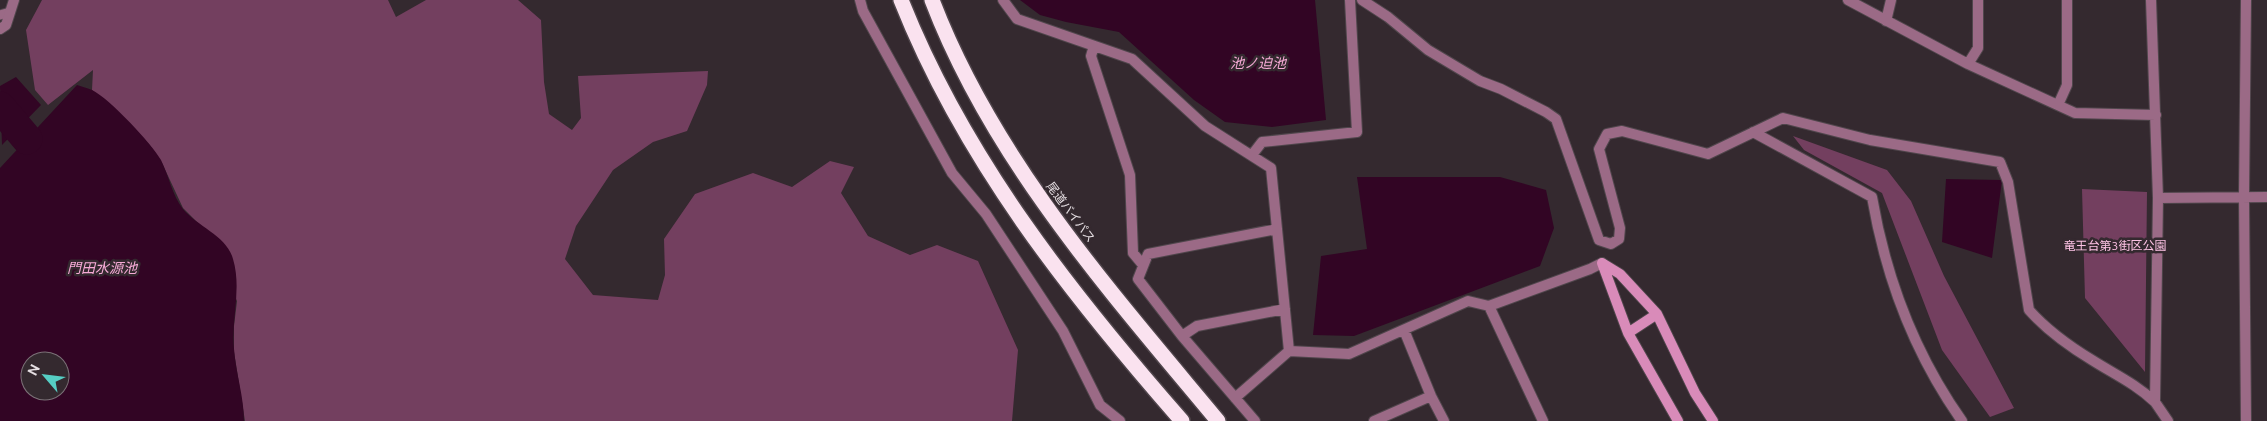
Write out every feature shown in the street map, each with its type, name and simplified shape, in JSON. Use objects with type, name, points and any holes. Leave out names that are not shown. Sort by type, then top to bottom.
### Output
[{"type":"highway","points":[[901,0],[916,38],[949,104],[988,171],[1031,236],[1124,354],[1182,421]]},
{"type":"highway","name":"尾道バイパス","points":[[932,0],[974,91],[1012,156],[1055,218],[1147,336],[1218,421]]},
{"type":"street","points":[[0,29],[6,25],[5,13],[14,0]]},
{"type":"street","points":[[860,0],[868,19],[952,173],[986,214],[1063,331],[1100,405],[1120,421]]},
{"type":"street","points":[[1003,0],[1018,19],[1132,59],[1205,126],[1271,168],[1289,351]]},
{"type":"street","points":[[1252,155],[1262,142],[1357,132],[1350,0]]},
{"type":"street","points":[[1362,0],[1388,17],[1428,50],[1480,81],[1539,108],[1556,119],[1599,240],[1611,244],[1619,239],[1620,228],[1599,149],[1607,134],[1622,131],[1708,154],[1783,118],[1870,140],[2000,162],[2008,182],[2029,310],[2041,323],[2090,359],[2140,388],[2155,402],[2168,421]]},
{"type":"street","points":[[1848,0],[1968,64],[2074,113],[2156,115]]},
{"type":"street","points":[[1886,21],[1891,0]]},
{"type":"street","points":[[1968,64],[1978,48],[1978,0]]},
{"type":"street","points":[[2058,105],[2067,85],[2067,0]]},
{"type":"street","points":[[2151,0],[2158,198],[2155,402]]},
{"type":"street","points":[[2246,0],[2244,197],[2246,421]]},
{"type":"street","points":[[1094,46],[1091,56],[1130,175],[1134,253],[1143,265]]},
{"type":"street","points":[[1753,132],[1872,197],[1879,238],[1897,300],[1916,345],[1948,402],[1962,421]]},
{"type":"street","points":[[2158,198],[2267,197]]},
{"type":"street","points":[[1255,421],[1182,336],[1138,279],[1148,254],[1277,230]]},
{"type":"street","points":[[1236,398],[1289,351],[1349,354],[1468,301],[1489,306],[1602,263]]},
{"type":"street","points":[[1602,263],[1620,274],[1657,314],[1696,394],[1713,421]]},
{"type":"street","points":[[1602,263],[1628,333],[1678,421]]},
{"type":"street","points":[[1489,306],[1543,421]]},
{"type":"street","points":[[1182,336],[1197,326],[1285,309]]},
{"type":"street","points":[[1628,333],[1657,314]]},
{"type":"street","points":[[1404,330],[1431,396],[1444,421]]},
{"type":"street","points":[[1374,421],[1431,396]]},
{"type":"green space","points":[[42,0],[388,0],[396,17],[426,0],[518,0],[541,20],[544,82],[549,114],[572,130],[581,118],[578,76],[708,71],[707,85],[687,131],[653,142],[613,170],[576,226],[565,259],[593,295],[658,300],[665,275],[664,239],[695,194],[753,173],[792,187],[830,161],[854,167],[841,193],[868,236],[910,255],[937,245],[978,261],[1018,350],[1012,421],[245,421],[234,352],[234,326],[237,301],[205,230],[183,208],[162,163],[149,144],[92,90],[93,70],[48,105],[35,90],[26,30]]},
{"type":"green space","points":[[1793,136],[1887,170],[1911,201],[1944,276],[2014,408],[1990,417],[1942,350],[1882,193],[1804,150]]},
{"type":"green space","name":"竜王台第3街区公園","points":[[2082,189],[2147,192],[2145,372],[2085,298]]},
{"type":"water","name":"池ノ迫池","points":[[1020,0],[1315,0],[1326,120],[1272,127],[1225,122],[1194,100],[1119,32],[1040,15]]},
{"type":"water","points":[[16,77],[41,105],[2,145],[0,86]]},
{"type":"water","name":"門田水源池","points":[[77,85],[90,89],[99,95],[130,122],[161,160],[176,198],[183,209],[225,244],[230,251],[236,270],[237,282],[233,338],[244,421],[0,421],[0,168]]},
{"type":"water","points":[[1357,177],[1500,177],[1546,190],[1554,228],[1540,266],[1354,336],[1313,335],[1321,256],[1367,249]]},
{"type":"water","points":[[1946,179],[2002,180],[1992,258],[1942,242]]},
{"type":"waterway","points":[[0,107],[27,139]]}]
